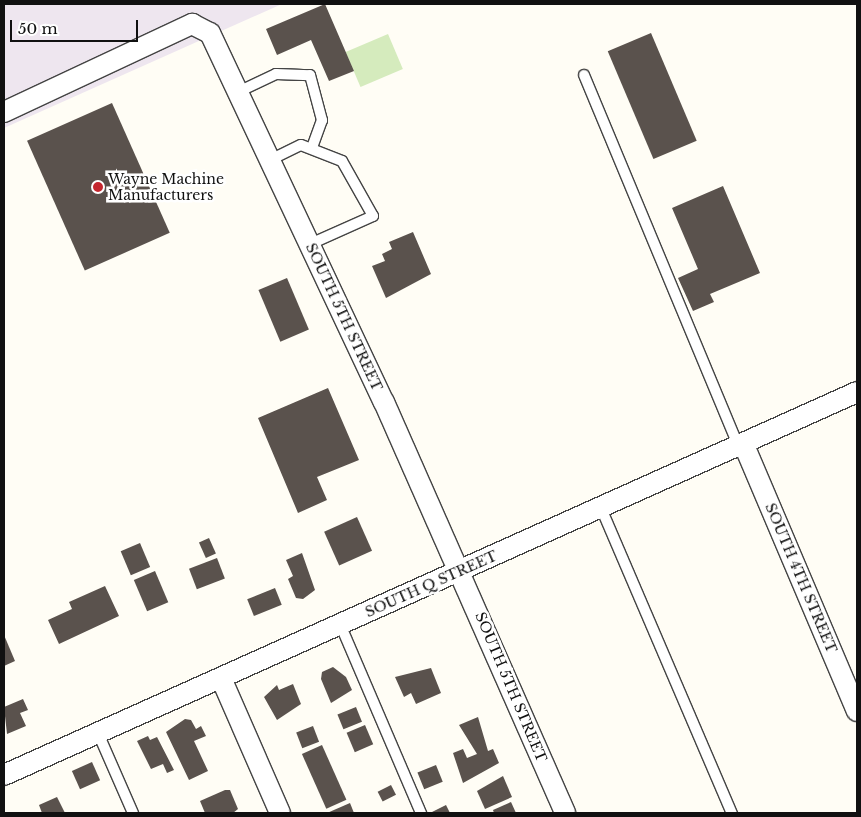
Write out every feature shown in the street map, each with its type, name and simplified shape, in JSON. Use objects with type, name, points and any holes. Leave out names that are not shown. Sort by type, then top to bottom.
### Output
[{"type":"street","name":"SOUTH 5TH STREET","points":[[4,112],[192,24],[210,33],[310,244],[460,570],[565,813]]},
{"type":"street","name":"SOUTH Q STREET","points":[[4,774],[742,446],[857,392]]},
{"type":"street","name":"SOUTH 4TH STREET","points":[[742,446],[857,711]]},
{"type":"street","points":[[221,678],[280,813]]},
{"type":"lane","points":[[238,92],[276,74],[310,75],[322,113],[312,148]]},
{"type":"lane","points":[[584,75],[742,446]]},
{"type":"lane","points":[[270,160],[301,145],[342,160],[373,216],[310,244]]},
{"type":"lane","points":[[601,508],[732,813]]},
{"type":"lane","points":[[340,624],[421,813]]},
{"type":"lane","points":[[98,733],[134,813]]},
{"type":"shaded area","points":[[4,4],[282,4],[4,128]]},
{"type":"green space","points":[[388,34],[403,69],[361,87],[346,52]]},
{"type":"building","points":[[325,4],[354,71],[329,81],[311,40],[277,55],[266,29]]},
{"type":"building","points":[[651,33],[697,141],[653,159],[608,51]]},
{"type":"building","name":"Wayne Machine Manufacturers","points":[[112,103],[170,233],[85,271],[27,141]]},
{"type":"building","points":[[723,186],[760,273],[710,294],[714,302],[693,311],[678,278],[698,269],[672,208]]},
{"type":"building","points":[[413,232],[431,274],[386,298],[372,266],[385,261],[382,254],[392,249],[389,242]]},
{"type":"building","points":[[287,278],[309,330],[280,342],[258,290]]},
{"type":"building","points":[[328,388],[359,460],[317,477],[327,500],[298,513],[258,418]]},
{"type":"building","points":[[357,517],[372,551],[339,565],[324,532]]},
{"type":"building","points":[[209,538],[216,554],[206,558],[199,542]]},
{"type":"building","points":[[140,543],[150,567],[131,575],[121,551]]},
{"type":"building","points":[[302,553],[315,590],[303,599],[296,598],[288,579],[293,576],[286,560]]},
{"type":"building","points":[[217,558],[225,579],[197,589],[189,569]]},
{"type":"building","points":[[155,571],[168,602],[147,611],[134,580]]},
{"type":"building","points":[[105,586],[119,616],[59,644],[48,620],[72,609],[69,602]]},
{"type":"building","points":[[275,588],[282,605],[254,616],[247,599]]},
{"type":"building","points":[[4,635],[15,661],[4,666]]},
{"type":"building","points":[[333,667],[346,677],[352,690],[331,703],[321,679],[322,672]]},
{"type":"building","points":[[431,668],[441,693],[416,704],[411,693],[404,697],[395,677]]},
{"type":"building","points":[[293,684],[301,704],[277,720],[264,697],[277,685],[279,690]]},
{"type":"building","points":[[23,699],[28,710],[20,713],[26,726],[7,734],[4,707]]},
{"type":"building","points":[[356,707],[362,722],[343,729],[337,714]]},
{"type":"building","points":[[478,717],[488,751],[493,749],[499,763],[463,783],[453,753],[463,749],[467,758],[477,754],[459,725]]},
{"type":"building","points":[[185,719],[191,720],[196,729],[201,726],[206,736],[194,741],[208,771],[189,780],[166,732]]},
{"type":"building","points":[[365,725],[373,744],[355,752],[347,733]]},
{"type":"building","points":[[313,726],[319,742],[302,748],[296,732]]},
{"type":"building","points":[[148,736],[150,740],[157,737],[174,770],[167,773],[163,764],[151,769],[137,741]]},
{"type":"building","points":[[322,745],[346,800],[326,809],[302,754]]},
{"type":"building","points":[[92,762],[100,780],[80,789],[72,771]]},
{"type":"building","points":[[436,765],[443,782],[424,789],[417,772]]},
{"type":"building","points":[[503,776],[512,797],[485,809],[477,791]]},
{"type":"building","points":[[391,785],[396,795],[383,802],[378,792]]},
{"type":"building","points":[[225,790],[230,790],[238,809],[233,813],[205,813],[200,801]]},
{"type":"building","points":[[57,797],[65,813],[42,813],[39,805]]},
{"type":"building","points":[[511,802],[516,813],[494,813],[493,810]]},
{"type":"building","points":[[350,803],[354,813],[327,813]]},
{"type":"building","points":[[446,805],[450,813],[432,813],[432,812]]},
{"type":"place","name":"Wayne Machine Manufacturers","points":[[98,187]]}]
